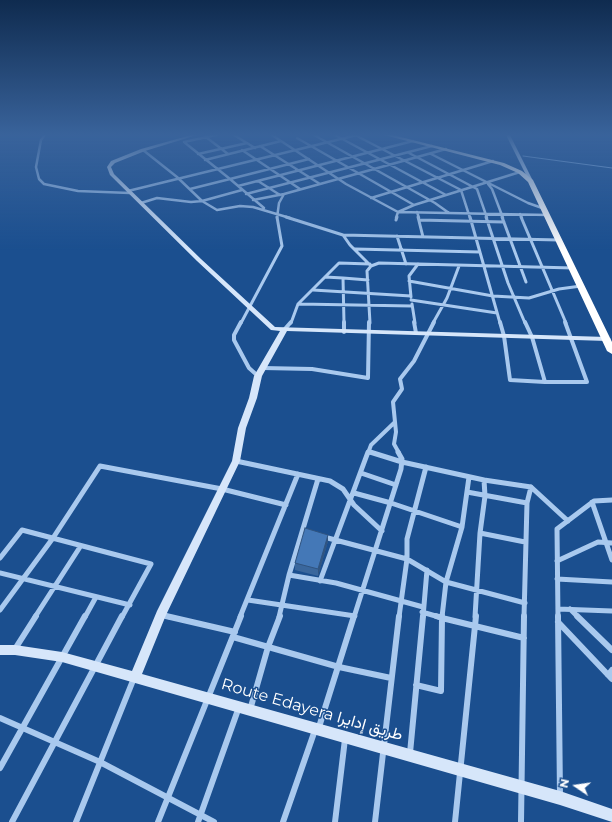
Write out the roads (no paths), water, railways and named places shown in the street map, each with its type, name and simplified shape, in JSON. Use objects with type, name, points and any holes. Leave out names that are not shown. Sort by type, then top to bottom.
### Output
[{"type":"highway","points":[[522,173],[532,181],[612,349]]},
{"type":"street","points":[[38,173],[39,179],[42,182],[53,187],[74,190],[129,192],[199,173]]},
{"type":"street","points":[[111,173],[199,260],[273,329],[607,339]]},
{"type":"street","points":[[172,173],[211,208],[218,210],[240,206],[266,210],[344,235],[560,240]]},
{"type":"street","points":[[223,173],[266,210]]},
{"type":"street","points":[[190,189],[253,173]]},
{"type":"street","points":[[277,173],[300,189]]},
{"type":"street","points":[[238,186],[286,173]]},
{"type":"street","points":[[303,173],[320,184]]},
{"type":"street","points":[[246,194],[329,173]]},
{"type":"street","points":[[331,173],[371,198],[398,212],[485,214],[546,212]]},
{"type":"street","points":[[253,200],[284,194],[357,173]]},
{"type":"street","points":[[359,173],[414,205]]},
{"type":"street","points":[[382,173],[430,200],[449,213]]},
{"type":"street","points":[[406,173],[446,195]]},
{"type":"street","points":[[430,173],[461,190],[485,266],[504,336],[510,380],[587,382],[572,338],[520,214]]},
{"type":"street","points":[[449,173],[474,186],[480,194],[485,214],[513,295],[516,298],[529,333],[532,337],[545,382]]},
{"type":"street","points":[[371,198],[457,173]]},
{"type":"street","points":[[470,173],[546,212]]},
{"type":"street","points":[[398,212],[414,205],[515,173]]},
{"type":"street","points":[[528,173],[532,181]]},
{"type":"street","points":[[258,181],[280,195]]},
{"type":"street","points":[[486,182],[491,186],[522,267],[526,282]]},
{"type":"street","points":[[140,203],[157,198],[190,202],[202,201],[242,190]]},
{"type":"street","points":[[258,376],[249,368],[234,340],[234,335],[282,246],[277,214],[278,203],[284,194]]},
{"type":"street","points":[[396,220],[398,212]]},
{"type":"street","points":[[417,212],[423,237]]},
{"type":"street","points":[[419,220],[504,222]]},
{"type":"street","points":[[344,235],[350,245],[370,265]]},
{"type":"street","points":[[397,236],[406,264]]},
{"type":"street","points":[[355,249],[480,252]]},
{"type":"street","points":[[76,822],[161,614],[236,461],[242,428],[253,398],[258,376],[284,330],[290,324],[298,304],[339,263],[370,265],[379,263],[573,268]]},
{"type":"street","points":[[416,333],[409,281],[412,271],[418,264]]},
{"type":"street","points":[[263,368],[312,370],[368,378],[370,332],[367,271],[370,265]]},
{"type":"street","points":[[283,822],[339,667],[396,485],[402,459],[394,444],[395,422],[393,402],[402,389],[400,379],[414,361],[443,305],[459,266]]},
{"type":"street","points":[[325,277],[368,280]]},
{"type":"street","points":[[343,278],[344,332]]},
{"type":"street","points":[[409,281],[493,296],[516,298],[534,297],[552,290],[582,286]]},
{"type":"street","points":[[313,290],[368,293],[411,298],[443,305],[497,313]]},
{"type":"street","points":[[298,304],[412,306]]},
{"type":"street","points":[[320,581],[371,445],[395,422]]},
{"type":"street","points":[[369,452],[402,462],[469,477],[531,487],[568,521]]},
{"type":"street","points":[[236,461],[330,481],[343,489],[351,500],[382,531]]},
{"type":"street","points":[[0,610],[53,538],[100,466],[222,489],[286,505]]},
{"type":"street","points":[[374,822],[407,560],[407,539],[426,467]]},
{"type":"street","points":[[361,473],[396,485]]},
{"type":"street","points":[[158,822],[298,474]]},
{"type":"street","points":[[416,685],[440,691],[442,618],[446,582],[462,527],[469,477]]},
{"type":"street","points":[[198,822],[244,709],[283,607],[289,575],[318,479]]},
{"type":"street","points":[[455,822],[478,591],[480,533],[485,496],[484,480]]},
{"type":"street","points":[[521,822],[523,788],[527,504],[531,487]]},
{"type":"street","points":[[354,492],[462,527]]},
{"type":"street","points":[[467,492],[527,504]]},
{"type":"street","points":[[560,798],[557,529],[592,502],[612,500]]},
{"type":"street","points":[[592,502],[609,543],[612,560]]},
{"type":"street","points":[[0,558],[22,530],[80,547],[151,564],[53,743],[12,822]]},
{"type":"street","points":[[302,530],[309,532]]},
{"type":"street","points":[[480,533],[526,542]]},
{"type":"street","points":[[316,534],[407,560],[446,582],[525,603]]},
{"type":"street","points":[[557,561],[598,542],[609,543]]},
{"type":"street","points":[[14,650],[80,547]]},
{"type":"street","points":[[410,756],[427,570]]},
{"type":"street","points":[[0,573],[130,604]]},
{"type":"street","points":[[289,575],[336,583],[401,602],[442,618],[524,638]]},
{"type":"street","points":[[557,579],[612,582]]},
{"type":"street","points":[[0,768],[96,596]]},
{"type":"street","points":[[248,600],[283,607],[355,616]]},
{"type":"street","points":[[558,609],[612,611]]},
{"type":"street","points":[[570,609],[612,650]]},
{"type":"street","points":[[161,614],[339,667],[391,678]]},
{"type":"street","points":[[558,622],[610,677]]},
{"type":"street","name":"Route Edayera طريق إدايرا","points":[[0,650],[14,650],[62,657],[560,798],[612,816]]},
{"type":"street","points":[[610,677],[612,670]]},
{"type":"street","points":[[0,718],[53,743],[100,762],[214,822]]},
{"type":"street","points":[[335,822],[345,738]]}]
